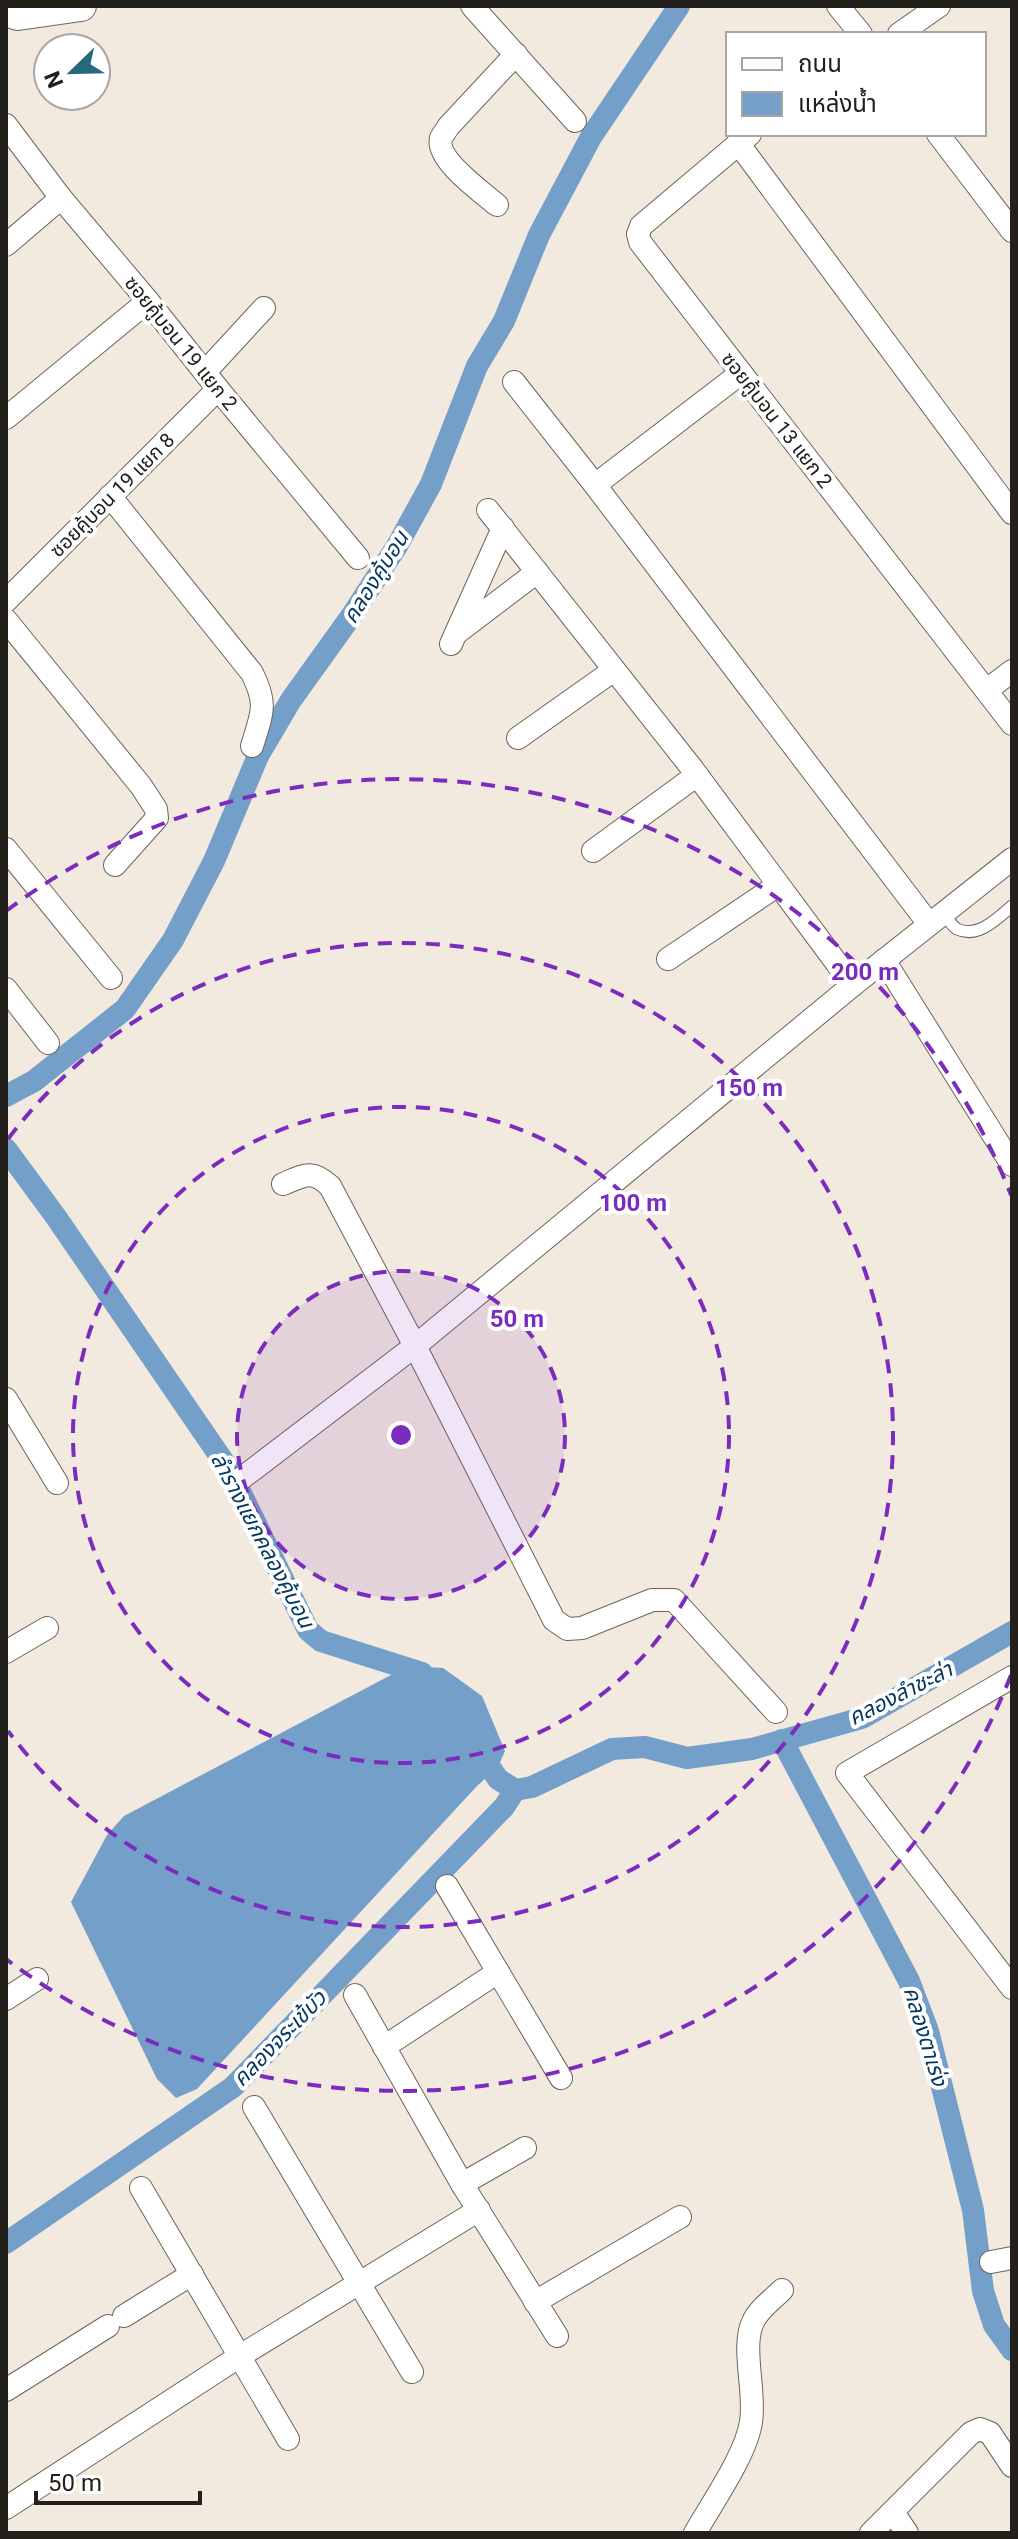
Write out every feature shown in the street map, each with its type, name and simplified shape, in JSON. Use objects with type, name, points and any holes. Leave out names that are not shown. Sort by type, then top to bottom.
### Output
[{"type":"main road","points":[[10,19],[81,6]]},
{"type":"street","points":[[472,6],[575,121]]},
{"type":"street","points":[[838,6],[859,32]]},
{"type":"street","points":[[902,32],[939,6]]},
{"type":"street","points":[[497,205],[450,163],[441,143],[448,127],[516,54]]},
{"type":"street","name":"ซอยคู้บอน 19 แยก 2","points":[[6,125],[61,198],[358,558]]},
{"type":"street","points":[[940,136],[1012,231]]},
{"type":"street","points":[[744,138],[1012,513]]},
{"type":"street","name":"ซอยคู้บอน 13 แยก 2","points":[[744,138],[641,226],[638,234],[640,242],[1012,724]]},
{"type":"street","points":[[6,245],[61,198]]},
{"type":"street","points":[[6,418],[148,301]]},
{"type":"street","name":"ซอยคู้บอน 19 แยก 8","points":[[6,601],[110,496],[211,380],[264,308]]},
{"type":"street","points":[[595,485],[741,373]]},
{"type":"street","points":[[514,382],[936,919]]},
{"type":"street","points":[[110,496],[252,673],[263,696],[252,746]]},
{"type":"street","points":[[488,510],[697,775],[853,985]]},
{"type":"street","points":[[503,528],[454,638],[537,572]]},
{"type":"street","points":[[6,620],[141,786],[156,809],[156,820],[115,865]]},
{"type":"street","points":[[518,738],[614,670]]},
{"type":"street","points":[[987,690],[1012,671]]},
{"type":"street","points":[[593,851],[697,775]]},
{"type":"street","points":[[6,849],[111,978]]},
{"type":"street","points":[[238,1481],[415,1346],[853,985],[1012,859]]},
{"type":"street","points":[[668,959],[778,885]]},
{"type":"street","points":[[884,960],[1012,1165]]},
{"type":"street","points":[[6,989],[48,1043]]},
{"type":"street","points":[[283,1184],[309,1174],[319,1176],[330,1186],[554,1620],[567,1629],[582,1628],[652,1600],[674,1600],[776,1712]]},
{"type":"street","points":[[8,1406],[57,1483]]},
{"type":"street","points":[[6,1652],[47,1628]]},
{"type":"street","points":[[1007,1688],[847,1773],[1012,1988]]},
{"type":"street","points":[[447,1886],[561,2078]]},
{"type":"street","points":[[384,2047],[498,1972]]},
{"type":"street","points":[[6,1999],[37,1979]]},
{"type":"street","points":[[355,1995],[462,2184],[557,2336]]},
{"type":"street","points":[[254,2107],[412,2372]]},
{"type":"street","points":[[462,2184],[525,2148]]},
{"type":"street","points":[[141,2188],[288,2439]]},
{"type":"street","points":[[6,2508],[240,2356],[479,2210]]},
{"type":"street","points":[[535,2302],[680,2217]]},
{"type":"street","points":[[6,2390],[192,2274]]},
{"type":"street","points":[[695,2533],[742,2451],[751,2423],[749,2333],[754,2320],[782,2290]]},
{"type":"street","points":[[871,2533],[971,2433],[980,2429],[990,2433],[1012,2466]]},
{"type":"street","points":[[893,2512],[907,2533]]},
{"type":"lane","points":[[936,919],[971,931],[987,927],[1012,906]]},
{"type":"water","points":[[408,1666],[443,1668],[482,1696],[505,1751],[498,1767],[197,2089],[176,2098],[157,2079],[71,1902],[107,1835],[124,1816]]},
{"type":"waterway","name":"คลองคู้บอน","points":[[6,1096],[34,1081],[125,1009],[173,940],[214,861],[258,756],[291,700],[397,546],[431,484],[477,366],[504,321],[539,235],[591,137],[679,6]]},
{"type":"waterway","name":"ลำรางแยกคลองคู้บอน","points":[[6,1149],[230,1471],[308,1630],[321,1641],[422,1673],[430,1684]]},
{"type":"waterway","name":"คลองลำชะล่า","points":[[515,1790],[532,1787],[612,1749],[645,1747],[687,1758],[752,1749],[862,1718],[1012,1632]]},
{"type":"waterway","name":"คลองตาเร่ง","points":[[782,1740],[909,1981],[928,2031],[973,2210],[983,2291],[994,2325],[1012,2350]]},
{"type":"waterway","name":"ลำรางแยกคลองคู้บอน","points":[[476,1747],[498,1779],[515,1790]]},
{"type":"waterway","name":"คลองจระเข้บัว","points":[[6,2243],[233,2087],[504,1807],[515,1790]]}]
